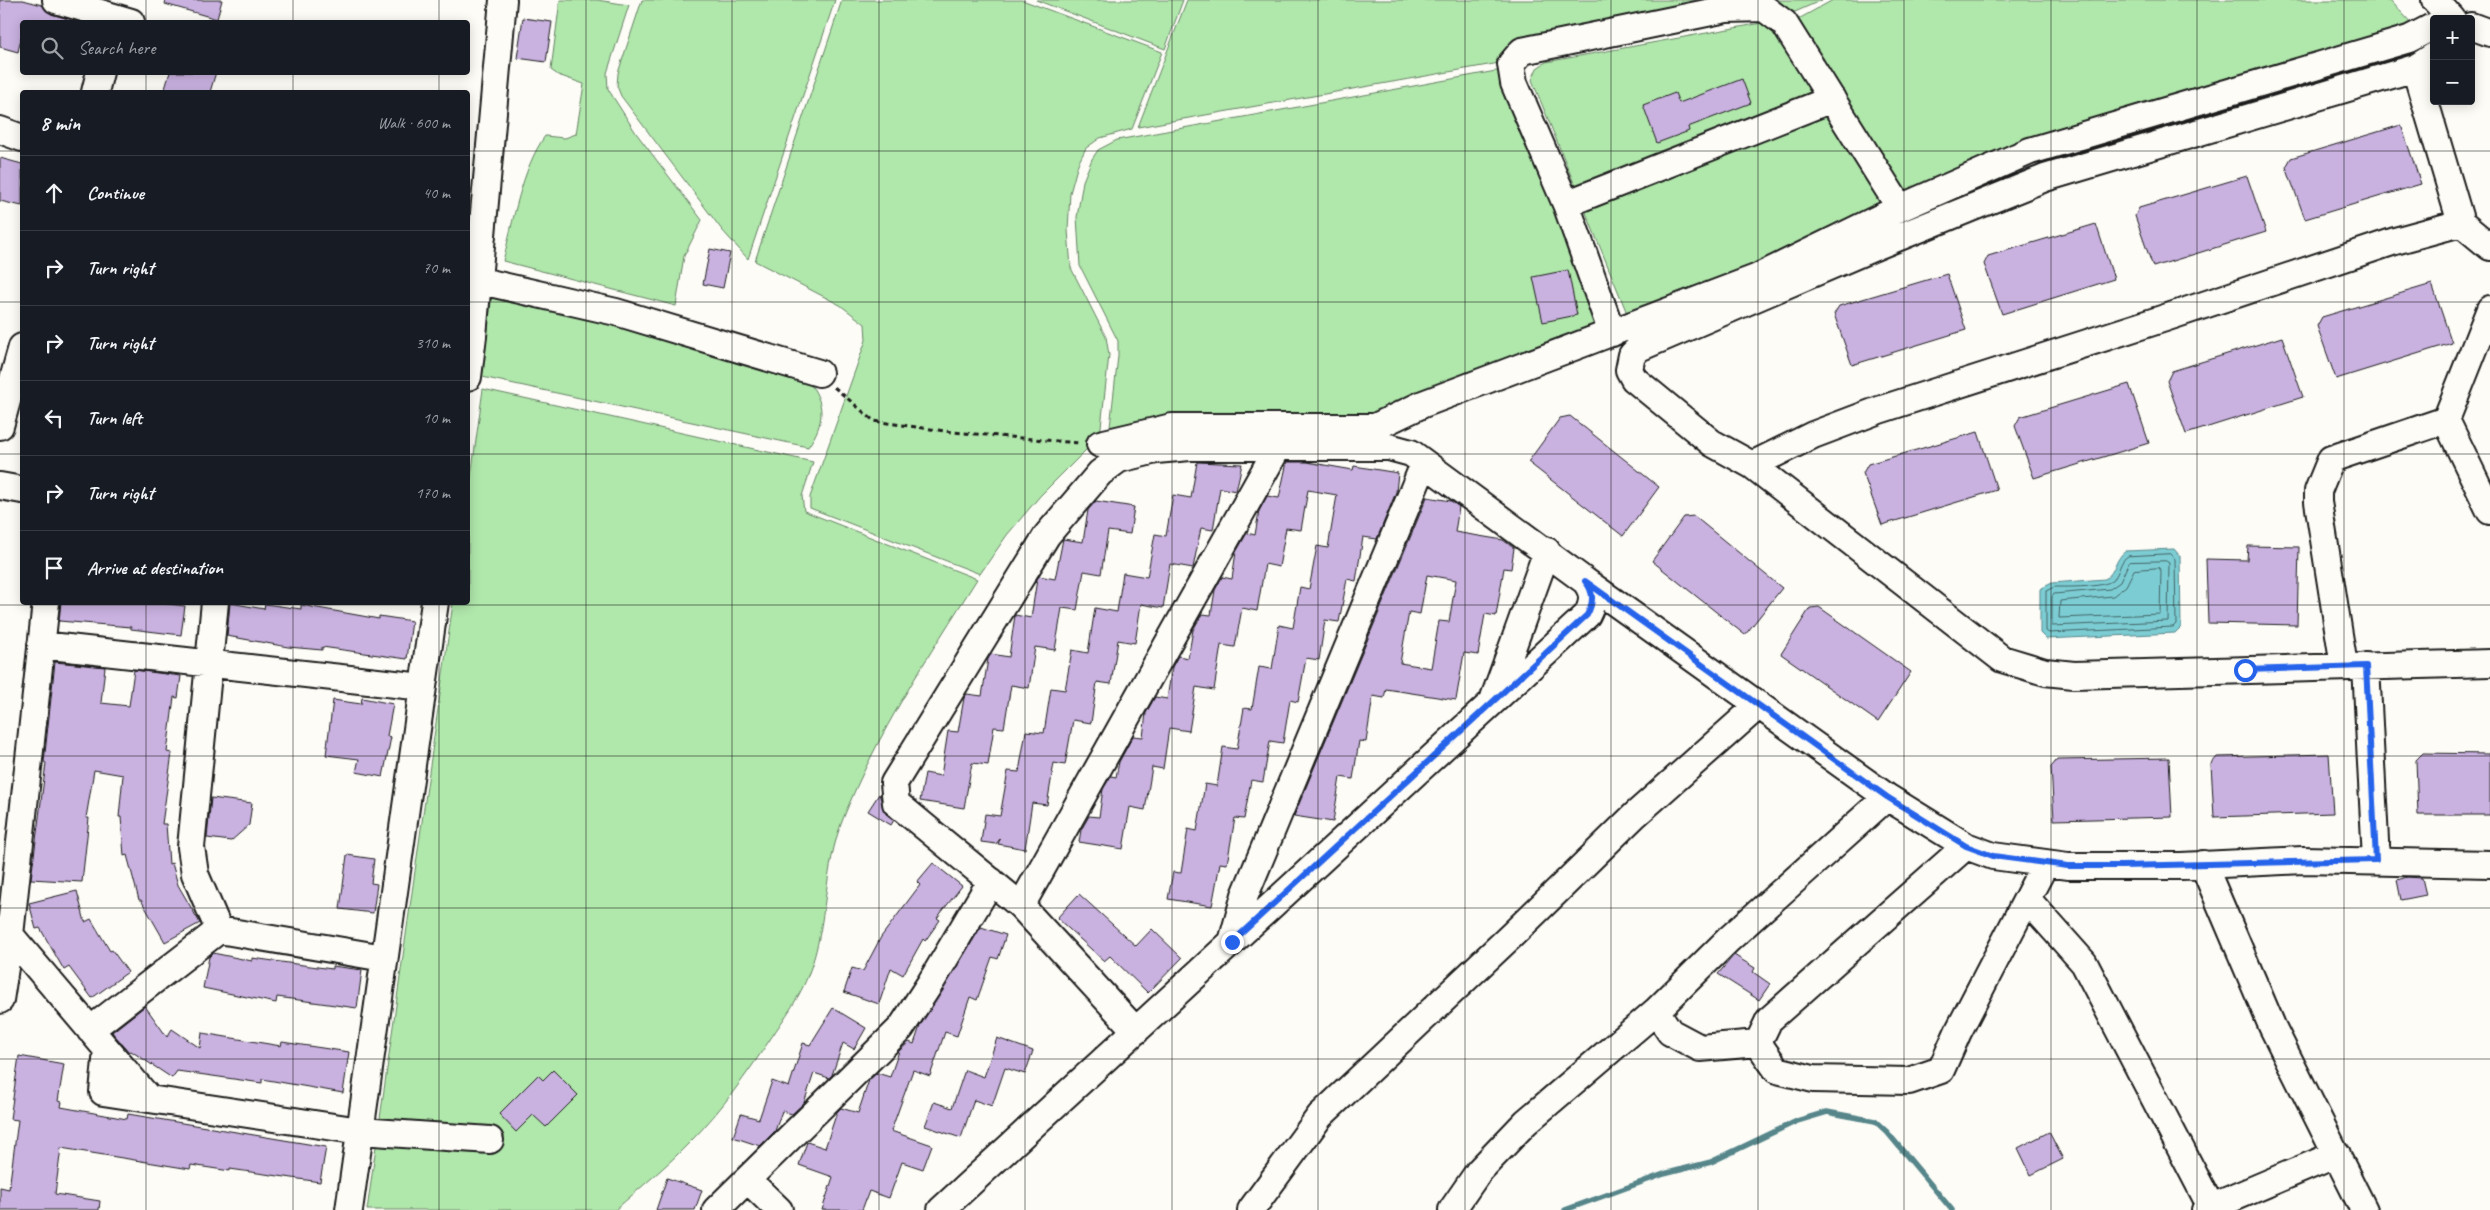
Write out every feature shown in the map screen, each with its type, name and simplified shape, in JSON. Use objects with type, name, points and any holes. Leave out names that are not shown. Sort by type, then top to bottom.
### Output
[{"type":"street","points":[[56,0],[120,16]]},
{"type":"street","points":[[470,339],[473,280],[503,0]]},
{"type":"street","points":[[1612,332],[1566,204],[1514,83],[1511,64],[1522,51],[1726,9],[1764,8],[1784,23],[1900,208]]},
{"type":"street","points":[[1100,444],[1172,428],[1375,427],[1423,404],[1756,278],[1900,208],[2030,151],[2430,32]]},
{"type":"street","points":[[2490,247],[2460,223],[2424,62],[2045,178],[1877,246],[1639,348],[1632,355],[1629,370],[1634,379],[1712,443],[1752,466],[2002,659],[2025,667],[2045,672],[2084,675],[2490,663]]},
{"type":"street","points":[[96,90],[99,75]]},
{"type":"street","points":[[1566,204],[1832,99]]},
{"type":"street","points":[[0,130],[20,137]]},
{"type":"street","points":[[1752,466],[1813,436],[1879,410],[2137,328],[2395,241],[2460,223]]},
{"type":"street","points":[[473,280],[616,312],[819,373]]},
{"type":"street","points":[[2490,309],[2446,420],[2490,511]]},
{"type":"street","points":[[0,426],[20,353]]},
{"type":"street","points":[[2376,860],[2355,666],[2318,502],[2318,491],[2331,459],[2446,420]]},
{"type":"street","points":[[1136,1031],[1021,906],[896,803],[894,783],[1047,535],[1100,473],[1118,459],[1156,450],[1389,446],[1412,452],[1424,464],[1547,551],[1585,581],[1887,797],[1966,846],[1993,856],[2045,864],[2122,866],[2376,860],[2490,864]]},
{"type":"street","points":[[1021,906],[1278,447]]},
{"type":"street","points":[[1232,942],[1245,894],[1424,464]]},
{"type":"street","points":[[0,486],[20,490]]},
{"type":"street","points":[[1493,702],[1547,551]]},
{"type":"street","points":[[941,1210],[1587,615],[1592,597],[1590,588],[1585,581]]},
{"type":"street","points":[[0,1000],[10,935],[46,605]]},
{"type":"street","points":[[215,605],[191,847],[195,874],[220,930]]},
{"type":"street","points":[[349,1210],[435,605]]},
{"type":"street","points":[[41,645],[423,687]]},
{"type":"street","points":[[1251,1210],[1320,1116],[1512,935],[1635,815],[1759,705]]},
{"type":"street","points":[[1452,1210],[1479,1171],[1526,1122],[1656,1011],[1728,940],[1887,797]]},
{"type":"street","points":[[1758,1043],[1769,1020],[1966,846]]},
{"type":"street","points":[[1758,1043],[1777,1070],[1813,1079],[1909,1081],[1940,1070],[2045,864]]},
{"type":"street","points":[[2203,864],[2272,1026],[2364,1210]]},
{"type":"street","points":[[716,1210],[900,1028],[931,982],[991,881]]},
{"type":"street","points":[[2027,899],[2084,963],[2208,1208],[2337,1154]]},
{"type":"street","points":[[90,1030],[220,930],[384,958]]},
{"type":"street","points":[[10,935],[107,1050],[103,1092],[360,1131],[490,1140]]},
{"type":"street","points":[[1656,1011],[1670,1032],[1700,1048],[1758,1043]]},
{"type":"street","points":[[748,1180],[779,1210]]},
{"type":"path","points":[[819,373],[874,421],[952,432],[1100,444]]},
{"type":"green space","points":[[560,0],[597,0],[629,5],[607,73],[608,89],[636,133],[702,220],[684,256],[676,306],[503,261],[524,179],[537,149],[545,136],[565,138],[576,134],[584,84],[558,75],[551,70]]},
{"type":"green space","points":[[642,0],[835,0],[748,259],[722,230],[621,96],[617,86],[618,73]]},
{"type":"green space","points":[[842,0],[1022,0],[1162,52],[1132,129],[1100,138],[1086,148],[1078,164],[1070,193],[1068,230],[1071,268],[1106,337],[1109,355],[1100,436],[1040,496],[1007,535],[980,574],[810,508],[810,497],[866,340],[865,324],[840,305],[755,261]]},
{"type":"green space","points":[[1036,0],[1183,0],[1165,49]]},
{"type":"green space","points":[[1187,0],[1770,0],[1505,62],[1138,127]]},
{"type":"green space","points":[[1778,0],[1822,0],[1795,12],[1783,7]]},
{"type":"green space","points":[[1833,0],[2390,0],[2414,26],[1906,200],[1793,22]]},
{"type":"green space","points":[[1762,23],[1774,26],[1890,212],[1633,328],[1532,80],[1537,68],[1546,62]]},
{"type":"green space","points":[[1518,67],[1627,331],[1406,414],[1109,436],[1118,341],[1080,266],[1077,217],[1083,181],[1098,150],[1117,140]]},
{"type":"green space","points":[[499,290],[807,380],[818,396],[820,405],[821,413],[818,430],[808,447],[482,377],[492,294]]},
{"type":"green space","points":[[483,389],[813,462],[802,496],[804,511],[977,579],[887,726],[871,756],[843,819],[832,857],[820,935],[809,973],[797,999],[753,1065],[712,1118],[672,1160],[615,1210],[367,1210],[453,605],[470,605],[470,483]]},
{"type":"water","points":[[2174,549],[2180,556],[2181,627],[2175,633],[2046,639],[2040,633],[2040,589],[2052,583],[2105,579],[2126,551]]},
{"type":"building","points":[[0,0],[23,0],[42,5],[51,14],[72,20],[20,20],[18,52],[0,47]]},
{"type":"building","points":[[166,0],[222,0],[217,19],[165,4]]},
{"type":"building","points":[[523,18],[552,22],[546,62],[517,58]]},
{"type":"building","points":[[169,75],[215,75],[211,90],[165,90]]},
{"type":"building","points":[[1742,79],[1751,103],[1688,127],[1689,131],[1657,143],[1643,105],[1675,93],[1679,103]]},
{"type":"building","points":[[2401,125],[2421,184],[2305,219],[2286,167],[2291,158]]},
{"type":"building","points":[[0,158],[20,163],[20,206],[0,201]]},
{"type":"building","points":[[2247,176],[2266,232],[2153,267],[2135,216],[2139,208]]},
{"type":"building","points":[[2096,224],[2114,279],[2002,314],[1984,264],[1988,256]]},
{"type":"building","points":[[710,249],[730,253],[723,288],[703,284]]},
{"type":"building","points":[[1568,270],[1577,315],[1543,322],[1533,277]]},
{"type":"building","points":[[1947,274],[1966,330],[1852,365],[1834,314],[1839,306]]},
{"type":"building","points":[[2432,284],[2452,343],[2336,379],[2317,326],[2322,317]]},
{"type":"building","points":[[2282,337],[2303,397],[2186,434],[2167,381],[2172,371]]},
{"type":"building","points":[[2129,384],[2149,443],[2034,478],[2015,426],[2020,417]]},
{"type":"building","points":[[1570,416],[1659,487],[1623,536],[1528,462],[1560,418]]},
{"type":"building","points":[[1978,432],[1997,490],[1882,525],[1863,473],[1868,464]]},
{"type":"building","points":[[1197,462],[1242,464],[1236,491],[1220,488],[1213,530],[1201,528],[1193,568],[1170,564],[1163,608],[1141,604],[1135,643],[1118,640],[1111,684],[1097,682],[1091,723],[1073,720],[1065,765],[1054,763],[1047,805],[1032,803],[1025,849],[998,844],[1000,839],[996,844],[981,842],[985,814],[1000,816],[1008,771],[1019,772],[1026,731],[1044,733],[1051,688],[1065,690],[1072,650],[1088,653],[1095,608],[1117,612],[1123,573],[1147,577],[1155,534],[1166,536],[1173,495],[1191,498]]},
{"type":"building","points":[[1287,462],[1307,462],[1353,470],[1354,466],[1398,473],[1396,492],[1377,539],[1363,537],[1356,581],[1347,579],[1339,622],[1325,620],[1319,660],[1306,658],[1298,702],[1290,700],[1283,743],[1270,741],[1263,782],[1251,780],[1244,819],[1235,818],[1227,864],[1220,863],[1212,906],[1168,899],[1173,872],[1181,873],[1188,829],[1197,831],[1205,784],[1217,786],[1223,747],[1237,749],[1244,708],[1252,709],[1259,667],[1272,669],[1279,625],[1293,628],[1300,587],[1309,589],[1317,546],[1328,548],[1337,495],[1308,490],[1301,530],[1286,528],[1279,567],[1265,564],[1257,611],[1242,608],[1235,647],[1221,645],[1214,690],[1196,687],[1189,731],[1169,728],[1163,769],[1152,767],[1145,810],[1130,807],[1123,849],[1079,842],[1081,830],[1089,816],[1099,817],[1103,789],[1111,776],[1116,777],[1119,762],[1133,736],[1143,737],[1146,713],[1155,697],[1167,699],[1172,667],[1178,656],[1188,658],[1193,630],[1202,614],[1211,615],[1215,590],[1222,577],[1232,579],[1236,552],[1247,533],[1255,535],[1259,511],[1267,496],[1279,498]]},
{"type":"building","points":[[1427,497],[1451,501],[1459,507],[1455,532],[1503,540],[1514,548],[1511,569],[1504,568],[1496,616],[1485,614],[1478,655],[1464,653],[1456,700],[1386,689],[1384,698],[1373,696],[1366,742],[1359,741],[1353,779],[1340,777],[1333,822],[1294,816]],"holes":[[[1427,575],[1456,580],[1449,622],[1439,621],[1431,668],[1400,663],[1409,612],[1420,614]]]},
{"type":"building","points":[[1096,501],[1134,507],[1130,534],[1108,531],[1101,574],[1084,571],[1077,610],[1062,608],[1055,650],[1035,647],[1029,688],[1011,685],[1004,728],[994,727],[988,765],[972,763],[964,808],[920,801],[925,773],[941,776],[948,731],[958,732],[964,698],[967,694],[982,696],[988,659],[991,654],[1009,657],[1015,615],[1031,618],[1037,579],[1039,576],[1055,579],[1063,539],[1083,542],[1088,510]]},
{"type":"building","points":[[1694,516],[1782,588],[1745,635],[1652,561],[1684,517]]},
{"type":"building","points":[[2248,546],[2299,547],[2297,625],[2208,623],[2206,559],[2247,560]]},
{"type":"building","points":[[61,605],[185,606],[181,635],[131,629],[131,627],[59,621]]},
{"type":"building","points":[[230,605],[264,609],[265,605],[272,605],[301,609],[301,605],[379,619],[379,616],[412,621],[407,659],[322,647],[322,650],[288,647],[227,636]]},
{"type":"building","points":[[1819,607],[1911,672],[1878,722],[1781,654],[1810,608]]},
{"type":"building","points":[[55,662],[105,667],[101,703],[129,706],[134,670],[181,676],[178,698],[174,697],[167,752],[172,753],[162,824],[166,824],[169,864],[172,863],[178,885],[200,923],[165,942],[141,900],[139,900],[127,855],[124,856],[121,817],[119,817],[123,775],[94,770],[86,818],[89,818],[82,882],[31,879],[46,763],[44,762]]},
{"type":"building","points":[[362,698],[393,704],[387,736],[391,737],[383,777],[356,772],[359,759],[326,755],[333,700],[361,704]]},
{"type":"building","points":[[2423,753],[2490,754],[2490,815],[2418,815],[2416,760]]},
{"type":"building","points":[[2329,754],[2333,813],[2214,817],[2211,764],[2217,757]]},
{"type":"building","points":[[2169,758],[2172,817],[2054,820],[2051,767],[2057,760]]},
{"type":"building","points":[[879,794],[886,814],[894,820],[891,825],[868,811]]},
{"type":"building","points":[[211,798],[252,803],[249,825],[231,841],[207,838]]},
{"type":"building","points":[[347,855],[374,859],[371,883],[377,884],[373,913],[340,909]]},
{"type":"building","points":[[933,863],[962,886],[937,918],[940,920],[925,941],[923,939],[903,975],[891,968],[879,1004],[844,992],[852,968],[863,971],[881,937],[920,885],[917,882]]},
{"type":"building","points":[[2407,877],[2422,878],[2426,895],[2401,900],[2397,880]]},
{"type":"building","points":[[77,891],[85,922],[91,919],[110,951],[112,950],[128,972],[92,998],[69,967],[64,970],[40,928],[36,929],[29,903]]},
{"type":"building","points":[[1079,894],[1136,946],[1152,929],[1182,958],[1148,993],[1110,956],[1104,961],[1057,918]]},
{"type":"building","points":[[981,927],[1006,935],[998,959],[992,957],[977,1000],[970,997],[957,1036],[945,1032],[930,1076],[913,1070],[891,1131],[932,1145],[923,1169],[902,1162],[889,1198],[869,1191],[862,1210],[822,1210],[833,1177],[799,1165],[807,1142],[825,1148],[837,1112],[841,1108],[858,1113],[869,1080],[877,1073],[890,1077],[899,1051],[909,1042],[914,1044],[920,1026]]},
{"type":"building","points":[[213,953],[252,961],[252,958],[332,969],[332,966],[362,970],[357,1008],[277,997],[276,1003],[203,988],[209,957]]},
{"type":"building","points":[[1734,955],[1755,968],[1753,972],[1770,984],[1759,1000],[1718,974]]},
{"type":"building","points":[[145,1006],[167,1037],[172,1029],[200,1048],[202,1033],[281,1046],[282,1042],[349,1052],[343,1093],[262,1079],[262,1083],[177,1071],[172,1078],[131,1051],[129,1052],[112,1032]]},
{"type":"building","points":[[833,1008],[866,1028],[854,1049],[843,1043],[832,1075],[829,1078],[814,1073],[804,1103],[792,1114],[782,1111],[775,1131],[760,1146],[733,1137],[741,1114],[759,1119],[772,1081],[789,1087],[803,1043],[810,1045]]},
{"type":"building","points":[[997,1038],[1033,1051],[1025,1074],[1005,1068],[992,1106],[974,1100],[961,1138],[925,1126],[934,1102],[952,1108],[965,1070],[984,1077]]},
{"type":"building","points":[[19,1056],[64,1064],[58,1101],[62,1102],[61,1107],[127,1119],[128,1114],[326,1147],[320,1182],[191,1165],[190,1169],[61,1148],[55,1194],[100,1201],[99,1210],[0,1210],[0,1187],[9,1189],[18,1120],[10,1119]]},
{"type":"building","points":[[553,1070],[578,1095],[546,1127],[533,1115],[516,1132],[499,1114],[538,1075],[543,1080]]},
{"type":"building","points":[[2049,1132],[2063,1159],[2031,1175],[2018,1148]]},
{"type":"building","points":[[667,1178],[702,1190],[695,1210],[656,1210]]},
{"type":"waterway","points":[[1565,1210],[1664,1174],[1711,1162],[1797,1121],[1827,1112],[1875,1121],[1887,1132],[1952,1210]]},
{"type":"route","points":[[1232,942],[1587,615],[1591,607],[1592,597],[1590,588],[1585,581],[1887,797],[1966,846],[1993,856],[2019,861],[2068,866],[2181,866],[2303,860],[2376,860],[2366,666],[2245,670]]}]
